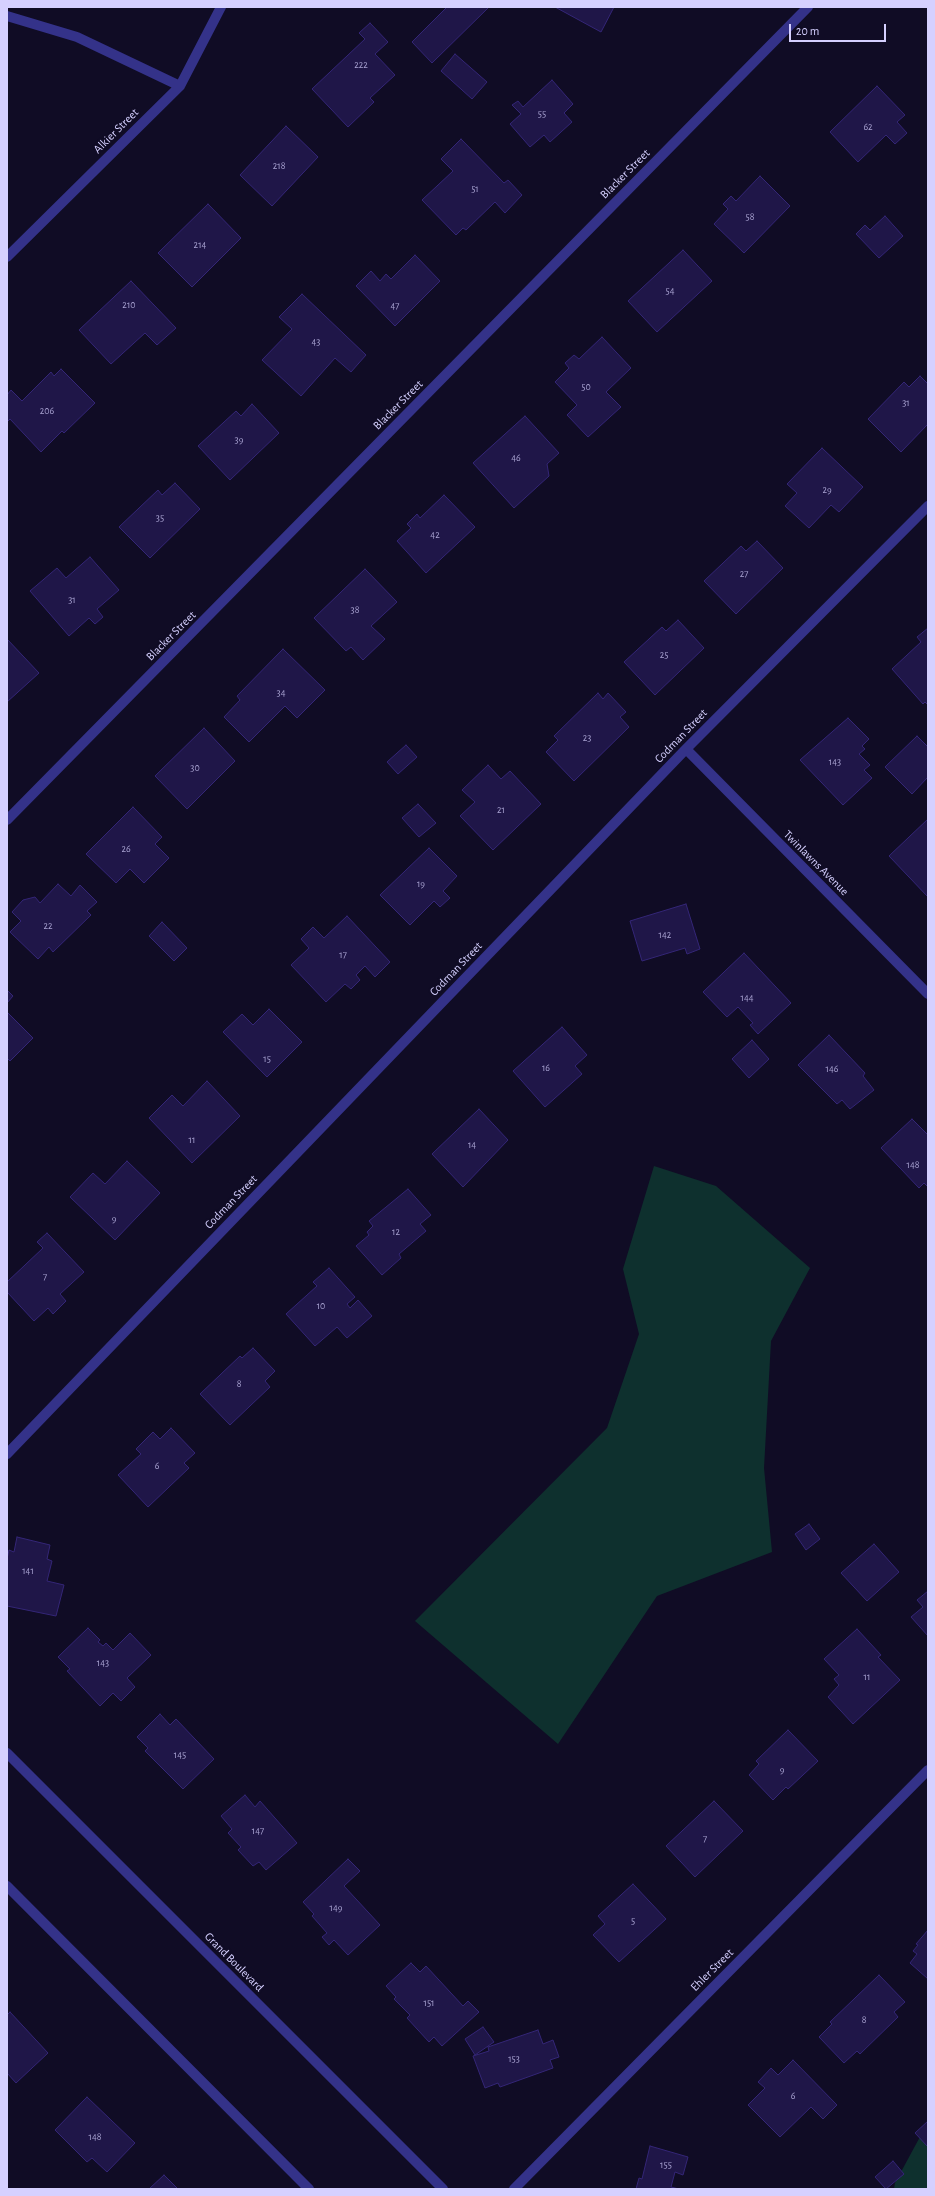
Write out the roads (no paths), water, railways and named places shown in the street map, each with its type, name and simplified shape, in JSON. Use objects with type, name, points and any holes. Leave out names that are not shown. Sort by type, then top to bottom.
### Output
[{"type":"street","name":"Alkier Street","points":[[7,257],[180,86],[221,7]]},
{"type":"street","name":"Blacker Street","points":[[7,820],[808,7]]},
{"type":"street","points":[[7,16],[77,37],[180,86]]},
{"type":"street","name":"Codman Street","points":[[7,1454],[686,750],[928,506]]},
{"type":"street","name":"Twinlawns Avenue","points":[[686,750],[928,994]]},
{"type":"street","name":"Grand Boulevard","points":[[7,1753],[444,2189]]},
{"type":"street","name":"Ehler Street","points":[[514,2189],[928,1770]]},
{"type":"street","points":[[7,1886],[309,2189]]}]
